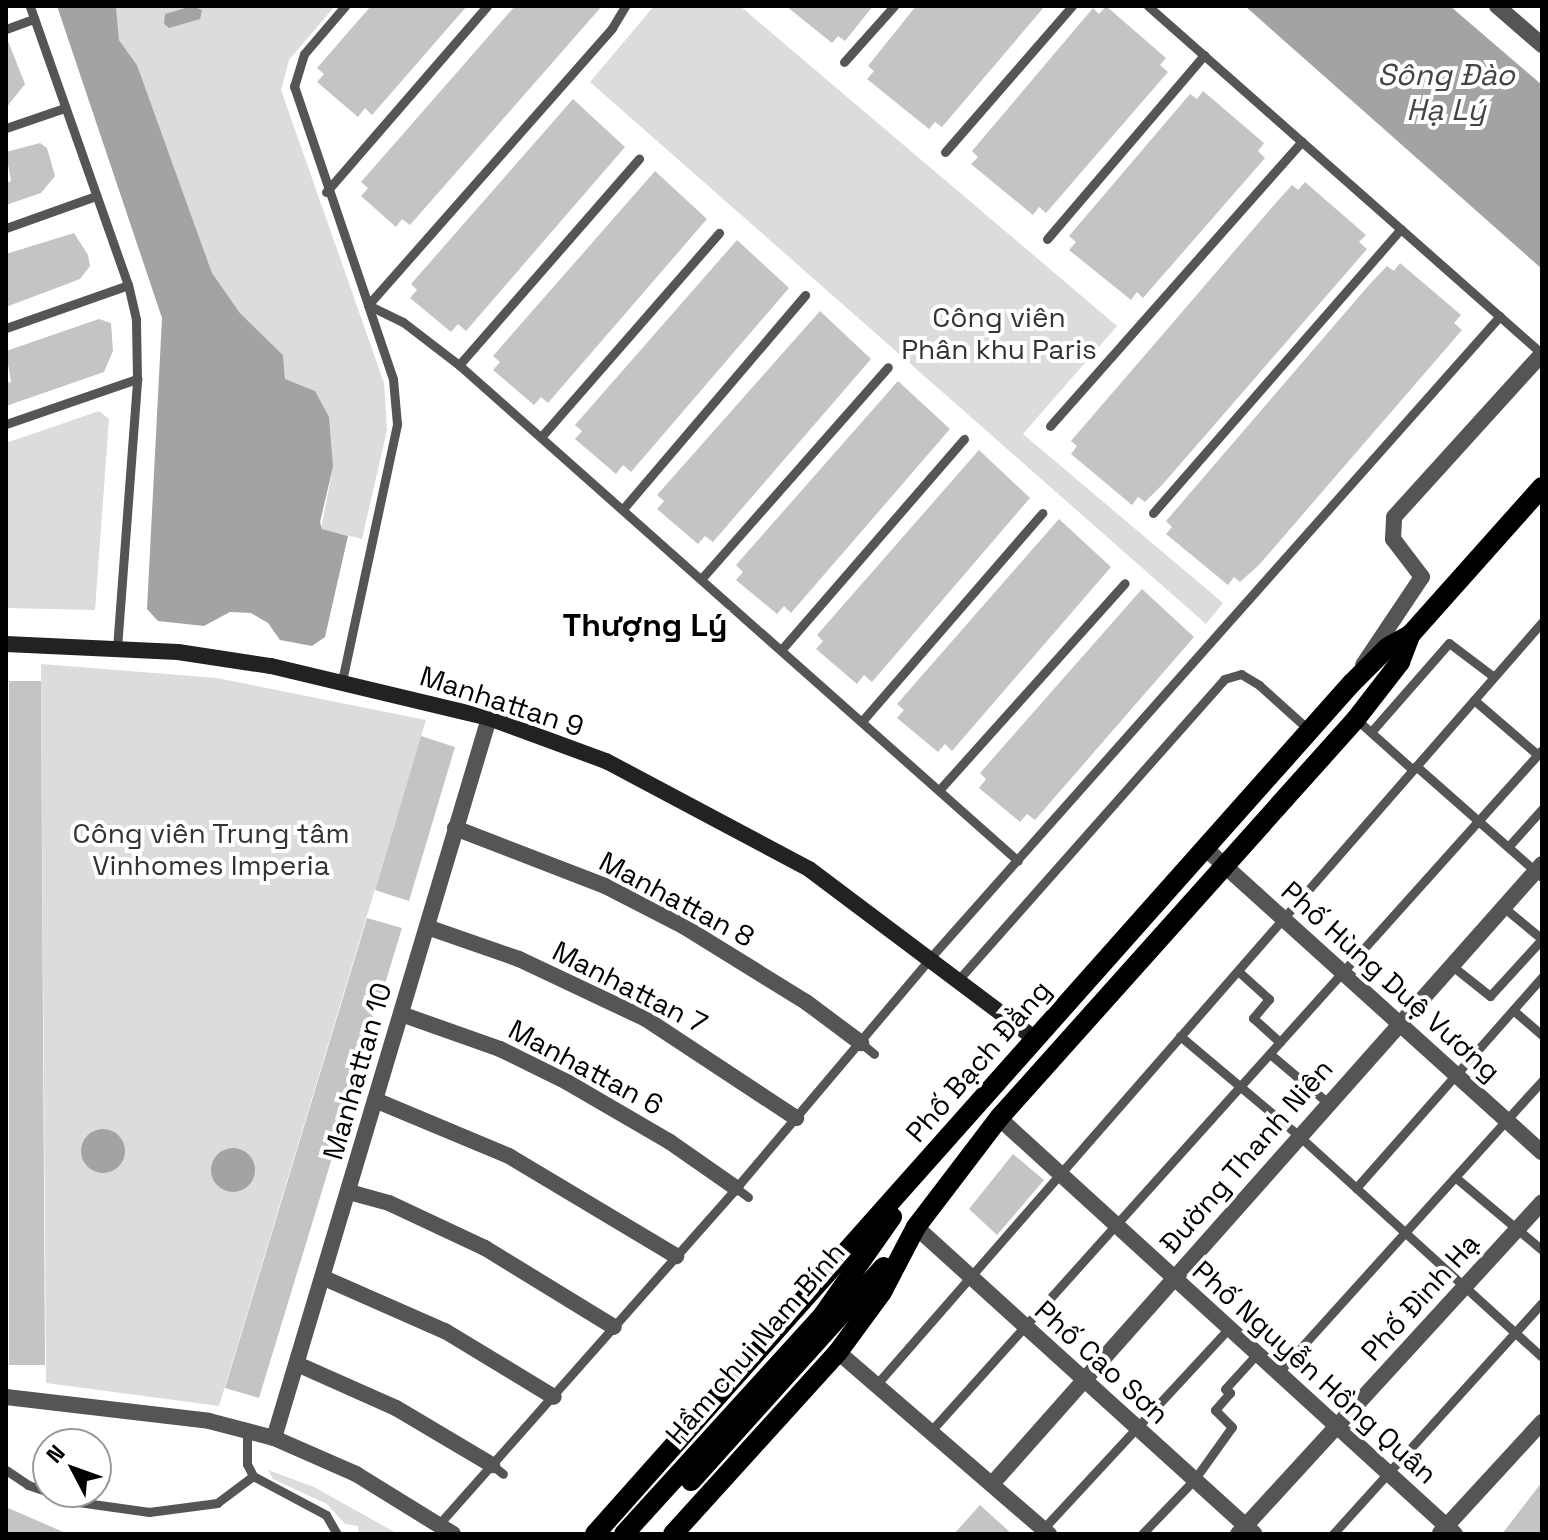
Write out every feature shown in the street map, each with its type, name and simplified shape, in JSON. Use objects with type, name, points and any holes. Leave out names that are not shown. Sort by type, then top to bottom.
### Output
[{"type":"main road","name":"Phố Bạch Đằng","points":[[595,1534],[913,1178],[1033,1037],[1352,683],[1388,647],[1415,629],[1542,487]]},
{"type":"main road","name":"Phố Bạch Đằng","points":[[673,1534],[838,1352],[882,1292],[916,1227],[999,1118],[1227,867],[1363,726],[1415,629]]},
{"type":"main road","name":"Manhattan 9","points":[[6,644],[117,648],[223,658],[342,681],[489,718],[606,761],[745,831],[861,903],[1033,1037]]},
{"type":"main road","name":"Hầm chui Nam Bính","points":[[624,1534],[823,1315],[883,1233],[913,1178]]},
{"type":"main road","name":"Hầm chui Nam Bính","points":[[642,1534],[872,1284],[916,1227]]},
{"type":"street","points":[[1497,6],[1542,45]]},
{"type":"street","points":[[1352,683],[1422,577],[1393,539],[1394,517],[1541,353]]},
{"type":"street","name":"Manhattan 10","points":[[274,1438],[489,718]]},
{"type":"street","name":"Manhattan 8","points":[[455,828],[605,886],[683,926],[806,1002],[868,1048]]},
{"type":"street","name":"Phố Hùng Duệ Vương","points":[[1205,848],[1542,1152]]},
{"type":"street","name":"Đường Thanh Niên","points":[[992,1484],[1398,1023],[1503,907],[1540,871]]},
{"type":"street","name":"Manhattan 7","points":[[427,927],[519,959],[646,1019],[796,1118]]},
{"type":"street","name":"Manhattan 6","points":[[401,1014],[500,1049],[567,1082],[742,1193]]},
{"type":"street","points":[[375,1100],[509,1156],[676,1256]]},
{"type":"street","name":"Phố Nguyễn Hồng Quân","points":[[999,1118],[1388,1473],[1447,1532]]},
{"type":"street","points":[[349,1192],[389,1203],[485,1248],[614,1327]]},
{"type":"street","name":"Phố Đình Hạ","points":[[1246,1531],[1337,1426],[1542,1202]]},
{"type":"street","name":"Phố Cao Sơn","points":[[916,1227],[1246,1531]]},
{"type":"street","points":[[324,1278],[433,1325],[554,1397]]},
{"type":"street","points":[[838,1352],[1046,1531]]},
{"type":"street","points":[[297,1364],[396,1408],[498,1470]]},
{"type":"street","points":[[6,1397],[209,1421],[274,1438],[356,1474],[447,1529]]},
{"type":"street","points":[[1447,1532],[1542,1422]]},
{"type":"lane","points":[[30,6],[128,285],[136,319],[137,379],[117,648]]},
{"type":"lane","points":[[342,681],[397,424],[393,379],[326,192],[294,86],[295,72],[345,6]]},
{"type":"lane","points":[[326,192],[487,6]]},
{"type":"lane","points":[[368,305],[612,28],[625,6]]},
{"type":"lane","points":[[844,62],[894,6]]},
{"type":"lane","points":[[945,152],[1072,6]]},
{"type":"lane","points":[[1148,6],[1541,353]]},
{"type":"lane","points":[[6,29],[34,19]]},
{"type":"lane","points":[[1047,239],[1204,55]]},
{"type":"lane","points":[[6,128],[64,108]]},
{"type":"lane","points":[[1050,426],[1302,141]]},
{"type":"lane","points":[[459,365],[639,159]]},
{"type":"lane","points":[[6,228],[96,196]]},
{"type":"lane","points":[[1153,513],[1401,229]]},
{"type":"lane","points":[[541,437],[719,233]]},
{"type":"lane","points":[[6,328],[128,285]]},
{"type":"lane","points":[[623,509],[805,295]]},
{"type":"lane","points":[[368,305],[403,322],[459,365],[941,788],[1018,861]]},
{"type":"lane","points":[[447,1529],[498,1470],[554,1397],[676,1256],[742,1193],[796,1118],[868,1048],[931,957],[1500,316]]},
{"type":"lane","points":[[702,578],[888,367]]},
{"type":"lane","points":[[6,424],[137,379]]},
{"type":"lane","points":[[782,649],[964,439]]},
{"type":"lane","points":[[863,720],[1042,513]]},
{"type":"lane","points":[[941,788],[1125,583]]},
{"type":"lane","points":[[876,1385],[1542,622]]},
{"type":"lane","points":[[1494,677],[1449,643],[1363,726],[1540,871]]},
{"type":"lane","points":[[959,979],[1224,679],[1241,674],[1259,685],[1310,731]]},
{"type":"lane","points":[[930,1432],[1540,752],[1474,700]]},
{"type":"lane","points":[[1508,847],[1542,809]]},
{"type":"lane","points":[[1451,965],[1490,996],[1542,939],[1503,907]]},
{"type":"lane","points":[[1238,971],[1269,999],[1253,1018],[1280,1042]]},
{"type":"lane","points":[[1356,1188],[1542,977]]},
{"type":"lane","points":[[1513,1010],[1542,1035]]},
{"type":"lane","points":[[1180,1036],[1299,1136],[1542,1357]]},
{"type":"lane","points":[[1270,1054],[1328,1103]]},
{"type":"lane","points":[[1278,1373],[1542,1081]]},
{"type":"lane","points":[[1455,1177],[1542,1250]]},
{"type":"lane","points":[[1333,1534],[1542,1303]]},
{"type":"lane","points":[[1046,1531],[1136,1427],[1229,1328]]},
{"type":"lane","points":[[1142,1534],[1194,1480],[1232,1427],[1215,1410],[1230,1393],[1225,1389],[1257,1354]]},
{"type":"lane","points":[[247,1431],[247,1464],[253,1476],[326,1515],[337,1534]]},
{"type":"lane","points":[[6,1470],[28,1485],[69,1499],[149,1512],[217,1503],[253,1476]]},
{"type":"green space","points":[[116,6],[335,6],[289,60],[281,90],[384,383],[387,430],[362,539],[321,529],[333,467],[307,391],[285,379],[283,355],[240,313],[212,273],[137,65],[119,40]]},
{"type":"green space","name":"Công viên Phân khu Paris","points":[[654,6],[740,6],[1117,326],[1023,434],[1223,603],[1206,624],[590,82]]},
{"type":"green space","points":[[99,411],[109,419],[95,610],[6,608],[6,443]]},
{"type":"green space","name":"Công viên Trung tâm Vinhomes Imperia","points":[[41,664],[217,678],[426,720],[219,1406],[46,1383]]},
{"type":"green space","points":[[268,1470],[314,1487],[398,1534],[359,1534],[358,1526],[345,1524],[327,1504],[273,1479]]},
{"type":"water","points":[[57,6],[116,6],[119,40],[137,65],[212,273],[240,313],[283,355],[285,379],[315,391],[329,417],[333,467],[320,522],[322,529],[348,536],[325,637],[312,646],[280,640],[268,623],[251,613],[230,612],[204,626],[158,621],[147,609],[162,318]]},
{"type":"water","points":[[192,6],[202,10],[200,19],[169,28],[164,24],[165,14]]},
{"type":"water","name":"Sông Đào Hạ Lý","points":[[1245,6],[1450,6],[1542,85],[1542,269]]},
{"type":"water","points":[[103,1129],[118,1136],[125,1151],[118,1166],[103,1173],[88,1166],[81,1151],[88,1136]]},
{"type":"water","points":[[233,1148],[248,1155],[255,1170],[248,1185],[233,1192],[218,1185],[211,1170],[218,1155]]},
{"type":"building","points":[[371,6],[467,6],[372,115],[365,108],[358,117],[317,82],[324,74],[317,68]]},
{"type":"building","points":[[515,6],[602,6],[410,225],[402,219],[396,227],[361,196],[368,188],[361,182]]},
{"type":"building","points":[[786,6],[873,6],[845,41],[838,36],[832,43]]},
{"type":"building","points":[[916,6],[1045,6],[942,127],[935,122],[929,129],[867,79],[874,71],[868,66]]},
{"type":"building","points":[[1106,6],[1166,58],[1160,65],[1168,72],[1046,213],[1039,207],[1033,215],[971,164],[978,157],[972,151],[1093,8],[1099,14]]},
{"type":"building","points":[[6,36],[25,84],[6,108]]},
{"type":"building","points":[[1203,91],[1264,143],[1258,151],[1265,158],[1143,298],[1137,292],[1131,300],[1069,250],[1076,242],[1069,236],[1190,94],[1197,99]]},
{"type":"building","points":[[573,99],[625,147],[466,331],[458,324],[451,332],[410,298],[417,290],[411,284]]},
{"type":"building","points":[[40,143],[47,148],[55,176],[41,193],[6,205],[6,183],[11,181],[6,152]]},
{"type":"building","points":[[655,171],[707,219],[548,403],[541,397],[534,405],[493,370],[500,362],[493,356]]},
{"type":"building","points":[[1305,182],[1366,235],[1359,242],[1367,249],[1163,484],[1145,502],[1138,497],[1132,505],[1071,454],[1077,446],[1071,441],[1292,185],[1298,190]]},
{"type":"building","points":[[74,233],[88,255],[90,266],[80,279],[6,307],[6,254]]},
{"type":"building","points":[[737,240],[789,288],[631,472],[623,465],[616,474],[575,439],[582,431],[575,425]]},
{"type":"building","points":[[1400,263],[1461,315],[1454,323],[1462,330],[1259,565],[1240,582],[1234,577],[1228,585],[1166,534],[1172,527],[1166,521],[1369,285],[1387,266],[1394,271]]},
{"type":"building","points":[[820,311],[871,359],[713,542],[705,536],[698,544],[657,509],[664,501],[657,495]]},
{"type":"building","points":[[99,319],[111,323],[113,351],[104,372],[6,406],[6,383],[11,382],[6,351]]},
{"type":"building","points":[[898,381],[950,429],[791,613],[784,606],[777,614],[736,580],[743,572],[736,565]]},
{"type":"building","points":[[979,450],[1030,498],[872,682],[864,675],[857,684],[816,649],[823,641],[817,635]]},
{"type":"building","points":[[1059,519],[1111,567],[952,751],[945,744],[938,752],[897,718],[904,710],[897,704]]},
{"type":"building","points":[[1142,589],[1194,637],[1035,820],[1027,814],[1020,822],[979,788],[986,779],[980,773]]},
{"type":"building","points":[[9,681],[41,681],[45,1365],[9,1365]]},
{"type":"building","points":[[421,736],[455,747],[409,901],[375,890]]},
{"type":"building","points":[[367,918],[402,928],[259,1398],[225,1388]]},
{"type":"building","points":[[1013,1154],[1044,1180],[997,1235],[969,1209]]},
{"type":"building","points":[[1542,1482],[1542,1534],[1502,1534]]},
{"type":"building","points":[[980,1505],[1012,1534],[954,1534]]},
{"type":"building","points":[[6,1507],[68,1534],[6,1534]]},
{"type":"district","name":"Thượng Lý","points":[[645,625]]}]
